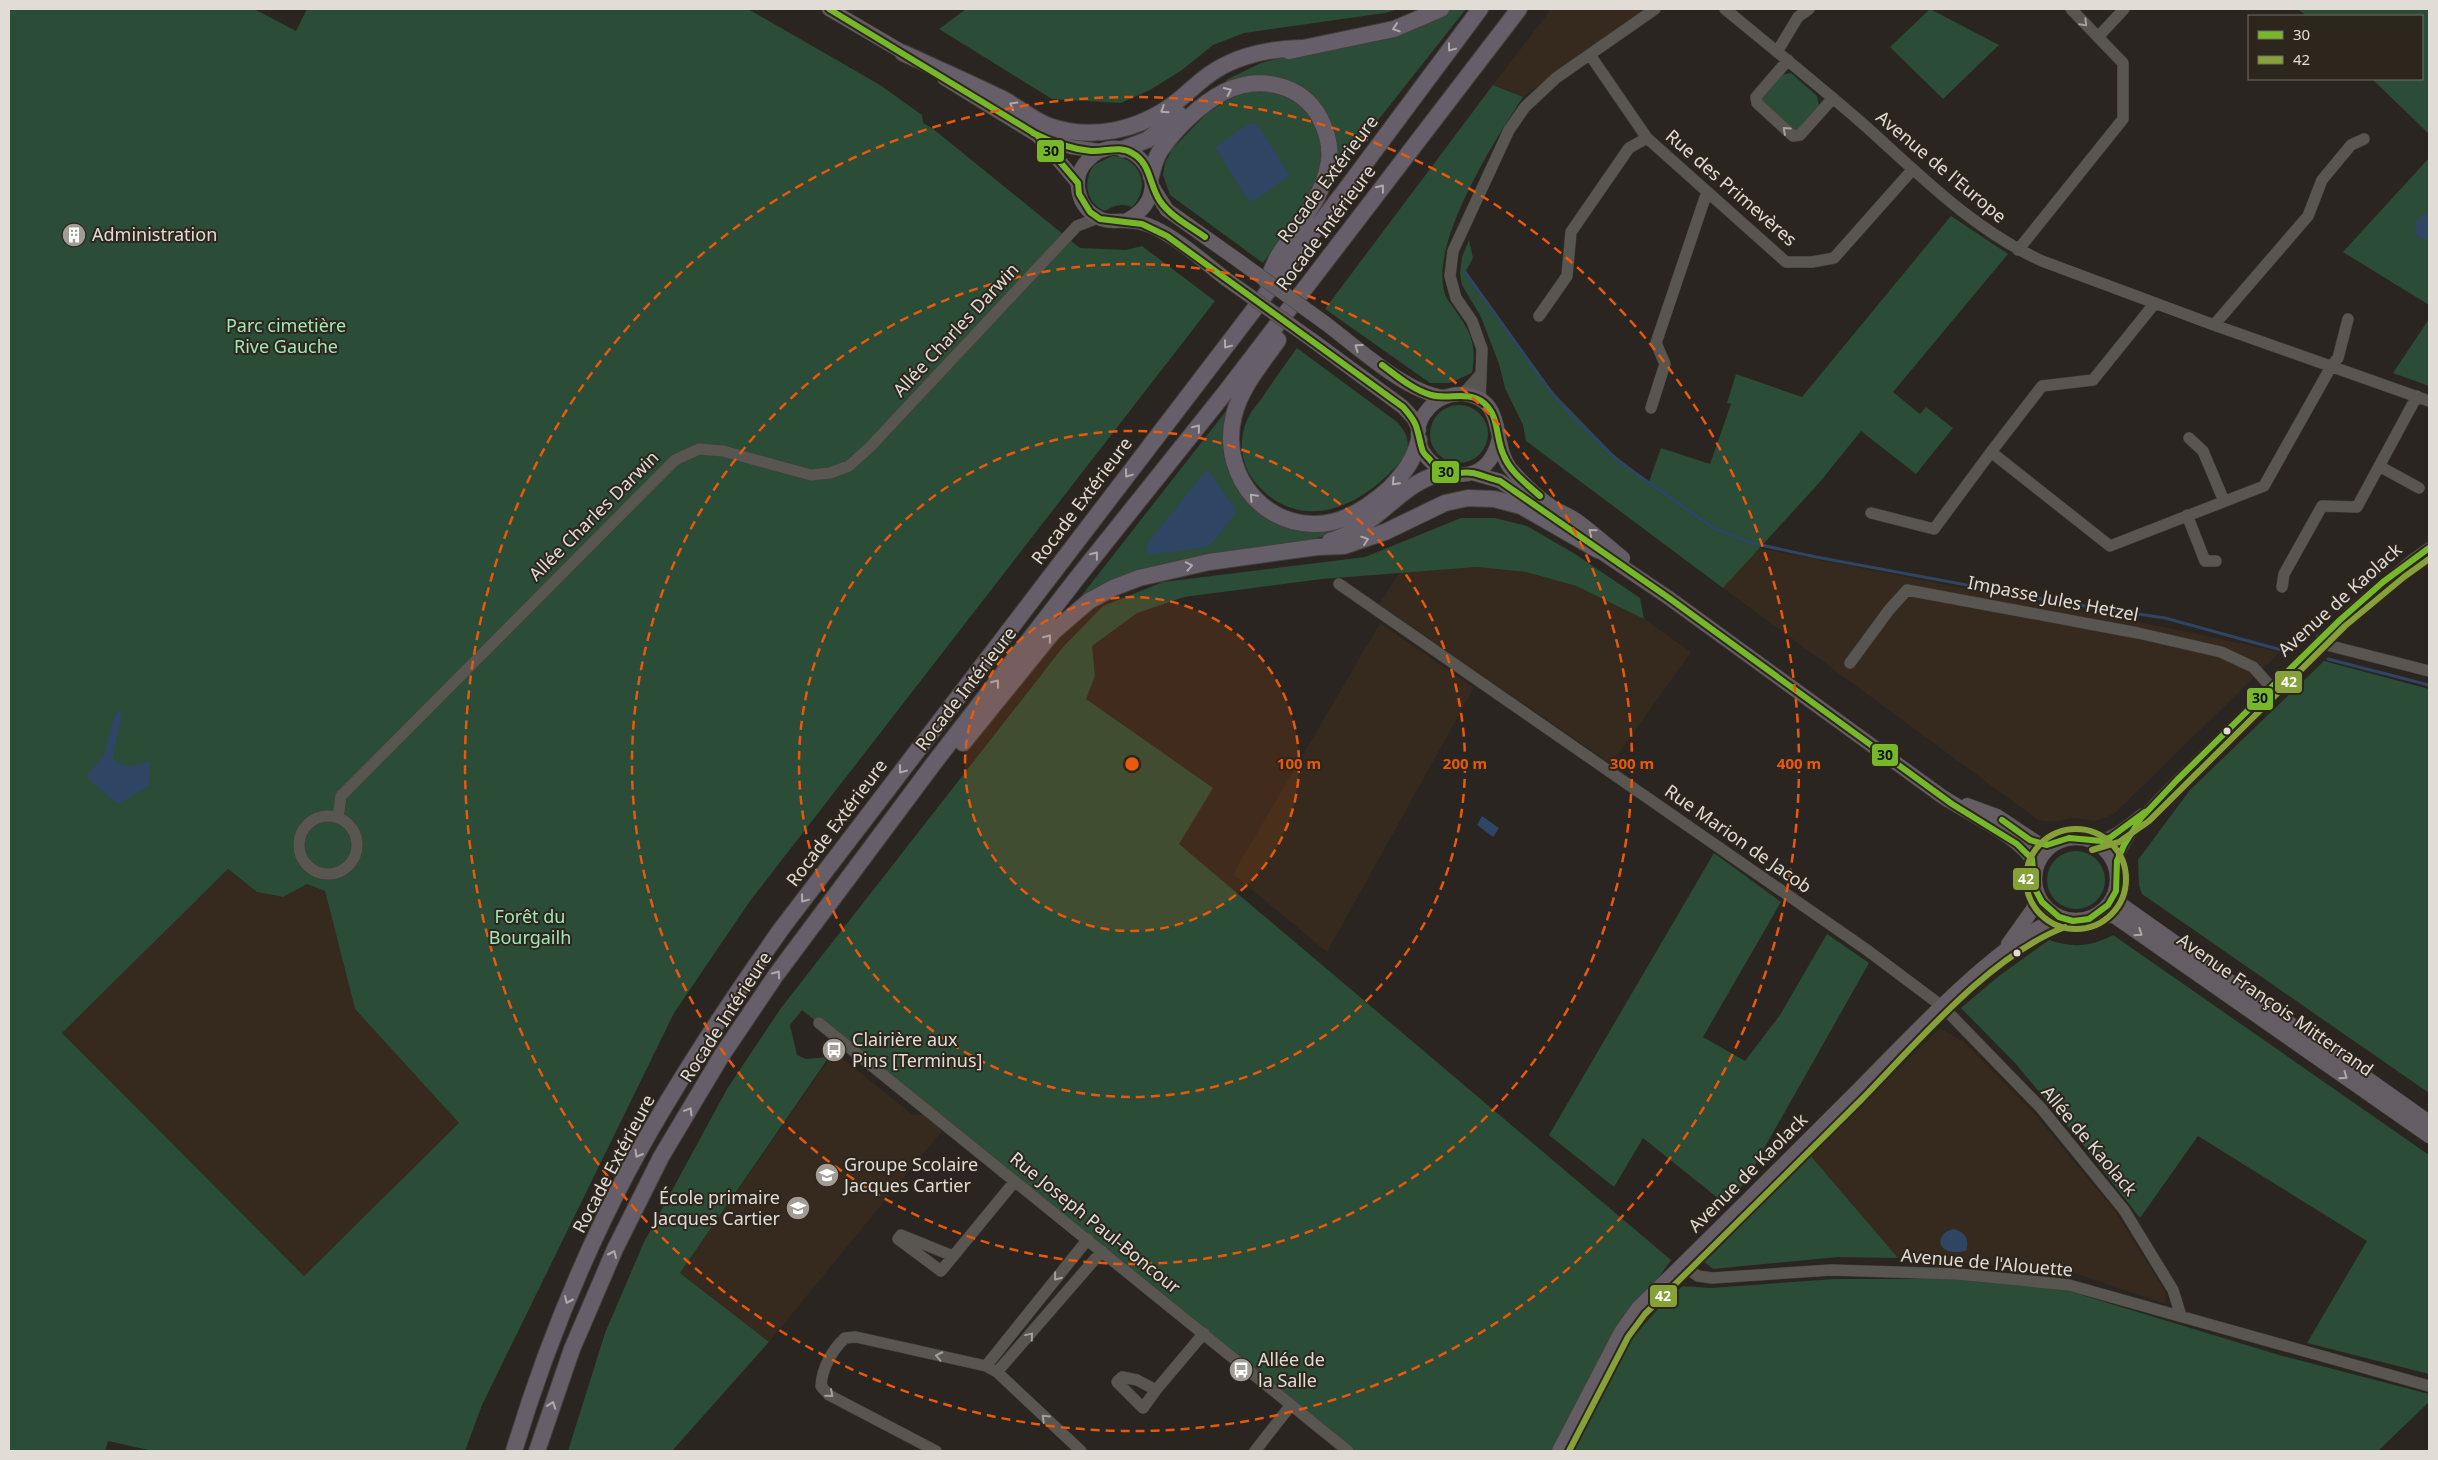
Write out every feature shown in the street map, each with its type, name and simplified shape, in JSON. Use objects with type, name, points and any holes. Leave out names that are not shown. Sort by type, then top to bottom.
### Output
[{"type":"highway","points":[[1123,149],[1147,140],[1159,133],[1228,72],[1255,59],[1394,29],[1441,9]]},
{"type":"highway","name":"Rocade Extérieure","points":[[514,1451],[526,1412],[566,1303],[628,1172],[702,1044],[788,920],[1480,9]]},
{"type":"highway","name":"Rocade Intérieure","points":[[537,1451],[572,1349],[615,1249],[661,1157],[722,1055],[776,975],[934,763],[1077,578],[1224,394],[1520,9]]},
{"type":"highway","points":[[903,52],[1004,100],[1047,126],[1078,132],[1094,132],[1118,130],[1147,120],[1177,102],[1223,65],[1253,54],[1276,49],[1300,48]]},
{"type":"highway","points":[[1152,181],[1160,152],[1178,130],[1210,101],[1223,92],[1238,86],[1254,83],[1282,85],[1308,101],[1325,127],[1330,144],[1327,175],[1310,208],[1278,256],[1256,306]]},
{"type":"highway","points":[[1367,207],[1240,397],[1230,431],[1233,463],[1246,489],[1259,503],[1288,520],[1314,524],[1338,521],[1370,505],[1408,468],[1416,453],[1419,435]]},
{"type":"highway","points":[[1317,547],[1356,530],[1419,482],[1433,474],[1445,472]]},
{"type":"highway","points":[[934,763],[954,754],[1053,632],[1089,601],[1113,588],[1170,570],[1317,547],[1344,546],[1363,541],[1438,506],[1468,498],[1494,499],[1521,506],[1598,550]]},
{"type":"main road","points":[[829,9],[903,52],[1037,135],[1071,147],[1100,151],[1111,148],[1123,149],[1141,159],[1167,210],[1414,388],[1433,396],[1444,397],[1463,394],[1480,401],[1493,412],[1498,425],[1503,455],[1510,468],[1552,506],[1578,521],[1668,598]]},
{"type":"main road","points":[[1037,135],[1078,183],[1083,204],[1098,218],[1113,222],[1125,221],[1155,228],[1403,407],[1414,419],[1428,460],[1445,472],[1459,475],[1472,473],[1500,481],[1668,598],[1964,812],[1991,826],[2024,850],[2030,856],[2036,869]]},
{"type":"main road","points":[[1078,183],[1084,164],[1100,151]]},
{"type":"main road","points":[[1125,221],[1136,216],[1144,208],[1150,197],[1152,181]]},
{"type":"main road","points":[[1419,435],[1427,410],[1444,397]]},
{"type":"main road","points":[[1472,473],[1491,459],[1500,438]]},
{"type":"main road","points":[[1940,795],[1996,816],[2039,844],[2054,844]]},
{"type":"main road","points":[[2068,838],[2091,840],[2110,855],[2115,866],[2117,886],[2113,898],[2106,908],[2096,916],[2073,921],[2051,913],[2042,904],[2036,893],[2036,869],[2042,854],[2054,844],[2068,838]]},
{"type":"main road","name":"Avenue François Mitterrand","points":[[2117,886],[2118,898],[2122,905],[2429,1122]]},
{"type":"main road","name":"Avenue de Kaolack","points":[[2002,952],[2033,909],[2036,893]]},
{"type":"main road","name":"Avenue François Mitterrand","points":[[2096,916],[2107,915],[2122,921],[2429,1136]]},
{"type":"main road","name":"Avenue de Kaolack","points":[[1559,1451],[1621,1332],[1638,1308],[1943,1007],[2002,952],[2045,923],[2062,918]]},
{"type":"street","points":[[1480,401],[1480,375],[1483,361],[1479,337],[1456,298],[1450,276],[1453,251],[1509,130],[1538,92],[1655,9]]},
{"type":"street","name":"Avenue de l'Europe","points":[[1725,9],[1833,98],[1973,221],[2018,250],[2042,261],[2214,325],[2332,365],[2429,401]]},
{"type":"street","points":[[1777,52],[1798,17],[1809,9]]},
{"type":"street","points":[[2018,250],[2123,119],[2122,63],[2070,9]]},
{"type":"street","points":[[2098,37],[2124,9]]},
{"type":"street","name":"Rue des Primevères","points":[[1590,55],[1647,138],[1786,262],[1812,262],[1834,258],[1913,169]]},
{"type":"street","points":[[1788,60],[1756,97],[1757,103],[1793,136],[1800,135],[1833,98]]},
{"type":"street","points":[[1540,316],[1567,276],[1571,232],[1629,148],[1647,138]]},
{"type":"street","points":[[2214,325],[2308,216],[2322,180],[2350,145],[2364,139]]},
{"type":"street","points":[[1651,408],[1665,364],[1656,343],[1707,192]]},
{"type":"street","name":"Allée Charles Darwin","points":[[1077,226],[1083,204]]},
{"type":"street","name":"Allée Charles Darwin","points":[[338,817],[341,796],[675,460],[699,449],[723,451],[811,475],[830,473],[849,466],[870,447],[1077,226],[1098,218]]},
{"type":"street","points":[[1871,513],[1934,529],[2042,386],[2093,380],[2155,303]]},
{"type":"street","points":[[1991,452],[2110,546],[2264,486],[2332,365],[2338,358],[2348,319]]},
{"type":"street","points":[[1463,394],[1480,375]]},
{"type":"street","points":[[2282,587],[2284,574],[2322,506],[2357,508],[2417,396]]},
{"type":"street","points":[[2188,438],[2203,451],[2224,501]]},
{"type":"street","points":[[2379,466],[2419,488]]},
{"type":"street","points":[[2187,515],[2205,561],[2216,561]]},
{"type":"street","name":"Avenue de Kaolack","points":[[2091,840],[2102,840],[2111,837],[2150,809],[2321,639],[2379,586],[2429,548]]},
{"type":"street","name":"Rue Marion de Jacob","points":[[1339,584],[1859,944],[1943,1007]]},
{"type":"street","name":"Impasse Jules Hetzel","points":[[1850,663],[1889,610],[1907,590],[2138,632],[2221,652],[2253,667],[2271,688]]},
{"type":"street","points":[[2321,639],[2326,645],[2429,671]]},
{"type":"street","name":"Avenue de Kaolack","points":[[2115,866],[2122,849],[2150,809]]},
{"type":"street","points":[[338,817],[347,822],[353,830],[358,844],[356,854],[343,871],[333,874],[322,874],[313,870],[300,853],[301,833],[307,824],[316,818],[338,817]]},
{"type":"street","name":"Allée de Kaolack","points":[[1943,1007],[2041,1108],[2124,1210],[2173,1290],[2181,1316]]},
{"type":"street","name":"Rue Joseph Paul-Boncour","points":[[819,1023],[1348,1451]]},
{"type":"street","points":[[953,1256],[1015,1181]]},
{"type":"street","points":[[986,1366],[1088,1239]]},
{"type":"street","points":[[997,1372],[1102,1251]]},
{"type":"street","name":"Avenue de l'Alouette","points":[[1682,1265],[1698,1276],[1712,1278],[1831,1270],[1957,1274],[2069,1285],[2429,1386]]},
{"type":"street","points":[[1156,1390],[1204,1333]]},
{"type":"street","points":[[936,1451],[829,1396],[821,1386],[822,1374],[836,1346],[845,1338],[856,1337],[986,1366],[997,1372],[1081,1451]]},
{"type":"street","points":[[1255,1451],[1291,1405]]},
{"type":"shaded area","points":[[1551,9],[1645,9],[1523,97],[1493,85]]},
{"type":"shaded area","points":[[1758,548],[2169,628],[2280,652],[2114,814],[2096,821],[2071,818],[2053,822],[2038,820],[1723,588]]},
{"type":"shaded area","points":[[1477,567],[1526,572],[1576,586],[1644,619],[1691,652],[1611,764],[1379,604],[1400,572]]},
{"type":"shaded area","points":[[1380,623],[1474,688],[1327,952],[1233,874]]},
{"type":"shaded area","points":[[228,869],[257,892],[283,897],[307,884],[325,891],[355,1009],[459,1123],[304,1276],[62,1033]]},
{"type":"shaded area","points":[[1940,1028],[1964,1042],[2032,1111],[2115,1211],[2165,1291],[2166,1304],[2071,1272],[1898,1258],[1810,1155]]},
{"type":"shaded area","name":"Groupe Scolaire Jacques Cartier","points":[[834,1052],[912,1114],[925,1115],[942,1131],[769,1342],[680,1273]]},
{"type":"green space","points":[[9,9],[254,9],[296,31],[307,9],[748,9],[880,85],[922,115],[923,123],[932,128],[1080,248],[1126,250],[1142,246],[1215,301],[750,901],[674,1013],[482,1405],[465,1451],[153,1451],[108,1441],[105,1451],[9,1451]],"holes":[[[228,869],[257,892],[283,897],[307,884],[325,891],[355,1009],[459,1123],[304,1276],[62,1033]]]},
{"type":"green space","points":[[966,9],[1398,9],[1385,13],[1244,33],[1213,45],[1182,70],[1150,90],[1121,103],[1052,99],[939,29]]},
{"type":"green space","points":[[1452,9],[1466,9],[1333,177],[1336,159],[1301,88],[1211,94],[1228,79],[1261,63],[1440,16]]},
{"type":"green space","points":[[1930,9],[1999,45],[1943,99],[1890,47]]},
{"type":"green space","points":[[2298,9],[2429,10],[2429,134],[2373,80],[2423,80],[2423,15],[2305,15]]},
{"type":"green space","points":[[1791,73],[1817,96],[1819,105],[1798,130],[1793,130],[1762,102],[1761,97],[1781,75]]},
{"type":"green space","points":[[1493,85],[1523,97],[1497,138],[1468,192],[1446,248],[1442,273],[1446,296],[1469,332],[1474,354],[1472,373],[1450,383],[1430,383],[1325,309]]},
{"type":"green space","points":[[1251,90],[1275,92],[1290,98],[1302,107],[1308,114],[1318,134],[1321,153],[1319,173],[1311,192],[1288,229],[1263,263],[1170,195],[1163,175],[1165,163],[1172,149],[1207,113],[1231,98]]},
{"type":"green space","points":[[1112,156],[1122,158],[1136,167],[1142,182],[1141,191],[1132,207],[1118,205],[1105,211],[1094,203],[1090,197],[1087,184],[1090,171],[1094,165]]},
{"type":"green space","points":[[2429,158],[2429,305],[2343,252]]},
{"type":"green space","points":[[1951,216],[2008,254],[1893,392],[1920,414],[1926,407],[1953,428],[1916,474],[1861,431],[1819,483],[1723,588],[1526,441],[1523,425],[1505,388],[1499,364],[1481,317],[1462,285],[1460,273],[1462,257],[1469,240],[1473,258],[1466,271],[1553,392],[1613,454],[1649,482],[1661,448],[1710,464],[1731,404],[1727,403],[1736,374],[1802,397]]},
{"type":"green space","points":[[2429,319],[2429,386],[2393,373]]},
{"type":"green space","points":[[1297,348],[1397,422],[1404,431],[1408,445],[1399,463],[1365,494],[1349,503],[1316,511],[1299,510],[1283,505],[1268,495],[1254,481],[1246,467],[1242,452],[1242,436],[1248,417]]},
{"type":"green space","points":[[1453,405],[1465,405],[1480,413],[1488,428],[1488,440],[1480,455],[1465,463],[1453,463],[1438,455],[1430,440],[1430,428],[1438,413]]},
{"type":"green space","points":[[1230,406],[1223,443],[1225,462],[1238,491],[1251,507],[1259,512],[1276,516],[1357,523],[1321,537],[1108,583],[1082,595]]},
{"type":"green space","points":[[1461,518],[1495,518],[1527,526],[1575,554],[1640,598],[1644,619],[1576,586],[1526,572],[1477,567],[1322,579],[1184,597],[1137,613],[1092,646],[1095,676],[1086,699],[1213,788],[1179,844],[1671,1260],[1638,1308],[1559,1451],[1348,1451],[802,1010],[790,1025],[797,1055],[806,1059],[829,1057],[680,1273],[769,1342],[672,1451],[568,1451],[605,1333],[644,1242],[727,1089],[781,1008],[1063,647],[1103,606],[1163,582],[1365,557]]},
{"type":"green space","points":[[2324,661],[2429,689],[2429,1093],[2142,894],[2139,885],[2138,860],[2190,790]]},
{"type":"green space","points":[[2070,851],[2082,851],[2097,859],[2105,874],[2105,886],[2097,901],[2082,909],[2070,909],[2055,901],[2047,886],[2047,874],[2055,859]]},
{"type":"green space","points":[[1714,853],[1781,902],[1703,1037],[1745,1061],[1780,1015],[1827,934],[1869,963],[1744,1184],[1724,1203],[1643,1138],[1614,1187],[1549,1135]]},
{"type":"green space","points":[[2113,935],[2429,1155],[2429,1374],[2307,1343],[2367,1241],[2198,1136],[2140,1218],[2080,1141],[2016,1064],[1961,1008],[1999,976],[2049,940],[2081,945],[2097,942]]},
{"type":"green space","points":[[1810,1155],[1898,1258],[1838,1257],[1713,1269],[1703,1261]]},
{"type":"green space","points":[[1834,1279],[1949,1279],[2059,1288],[2279,1355],[2429,1394],[2429,1402],[2378,1451],[1570,1451],[1629,1341],[1669,1297],[1683,1286],[1710,1288]]},
{"type":"water","points":[[1254,123],[1259,127],[1290,175],[1254,201],[1249,201],[1215,147],[1248,124]]},
{"type":"water","points":[[2429,211],[2429,241],[2415,235],[2416,221]]},
{"type":"water","points":[[1205,471],[1209,472],[1234,506],[1235,514],[1212,543],[1202,548],[1148,555],[1146,545]]},
{"type":"water","points":[[120,710],[122,715],[113,757],[121,764],[130,766],[150,761],[149,786],[118,804],[87,778],[104,753],[113,720]]},
{"type":"water","points":[[1482,816],[1499,828],[1493,837],[1477,825]]},
{"type":"water","points":[[1953,1229],[1961,1232],[1967,1240],[1966,1251],[1950,1252],[1942,1247],[1941,1238],[1946,1232]]},
{"type":"waterway","points":[[1465,272],[1550,391],[1573,417],[1618,461],[1715,529],[1752,543],[1816,557],[2058,602],[2165,618],[2285,651]]},
{"type":"waterway","points":[[2328,659],[2429,685]]},
{"type":"transit line","name":"30","points":[[829,9],[1037,135],[1078,183],[1079,194],[1090,212],[1100,219],[1142,224],[1167,236],[1403,407],[1414,422],[1423,452],[1442,471],[1447,473],[1473,473],[1500,481],[1669,598],[1952,804],[2017,844],[2032,859],[2035,889],[2042,902],[2059,917],[2073,921],[2089,919],[2108,905],[2116,891],[2117,861],[2124,845],[2141,818],[2177,780],[2340,620],[2383,582],[2429,548]]},
{"type":"transit line","name":"30","points":[[1033,133],[1076,149],[1091,151],[1122,149],[1132,153],[1143,162],[1156,195],[1164,207],[1175,217],[1205,237]]},
{"type":"transit line","name":"30","points":[[1382,365],[1424,393],[1438,396],[1472,397],[1484,403],[1493,415],[1501,449],[1507,462],[1520,478],[1540,496]]},
{"type":"transit line","name":"42","points":[[2092,850],[2119,842],[2149,821],[2345,626],[2404,577],[2429,559]]},
{"type":"transit line","name":"30","points":[[2002,820],[2030,840],[2047,845],[2069,838],[2102,841],[2111,837],[2145,812]]},
{"type":"transit line","name":"42","points":[[2076,829],[2086,830],[2104,837],[2118,851],[2125,869],[2126,879],[2125,889],[2118,907],[2104,921],[2086,928],[2076,929],[2066,928],[2048,921],[2034,907],[2027,889],[2026,879],[2027,869],[2034,851],[2048,837],[2066,830],[2076,829]]},
{"type":"transit line","name":"42","points":[[1569,1451],[1628,1337],[1645,1314],[1861,1100],[1931,1027],[1982,979],[2009,958],[2037,940],[2065,927]]},
{"type":"place","name":"Administration","points":[[74,235]]},
{"type":"place","name":"Clairière aux Pins [Terminus]","points":[[834,1050]]},
{"type":"place","name":"Groupe Scolaire Jacques Cartier","points":[[827,1175]]},
{"type":"place","name":"École primaire Jacques Cartier","points":[[798,1208]]},
{"type":"place","name":"Allée de la Salle","points":[[1241,1370]]},
{"type":"park label","name":"Parc cimetière Rive Gauche","points":[[286,336]]},
{"type":"park label","name":"Forêt du Bourgailh","points":[[530,928]]}]
